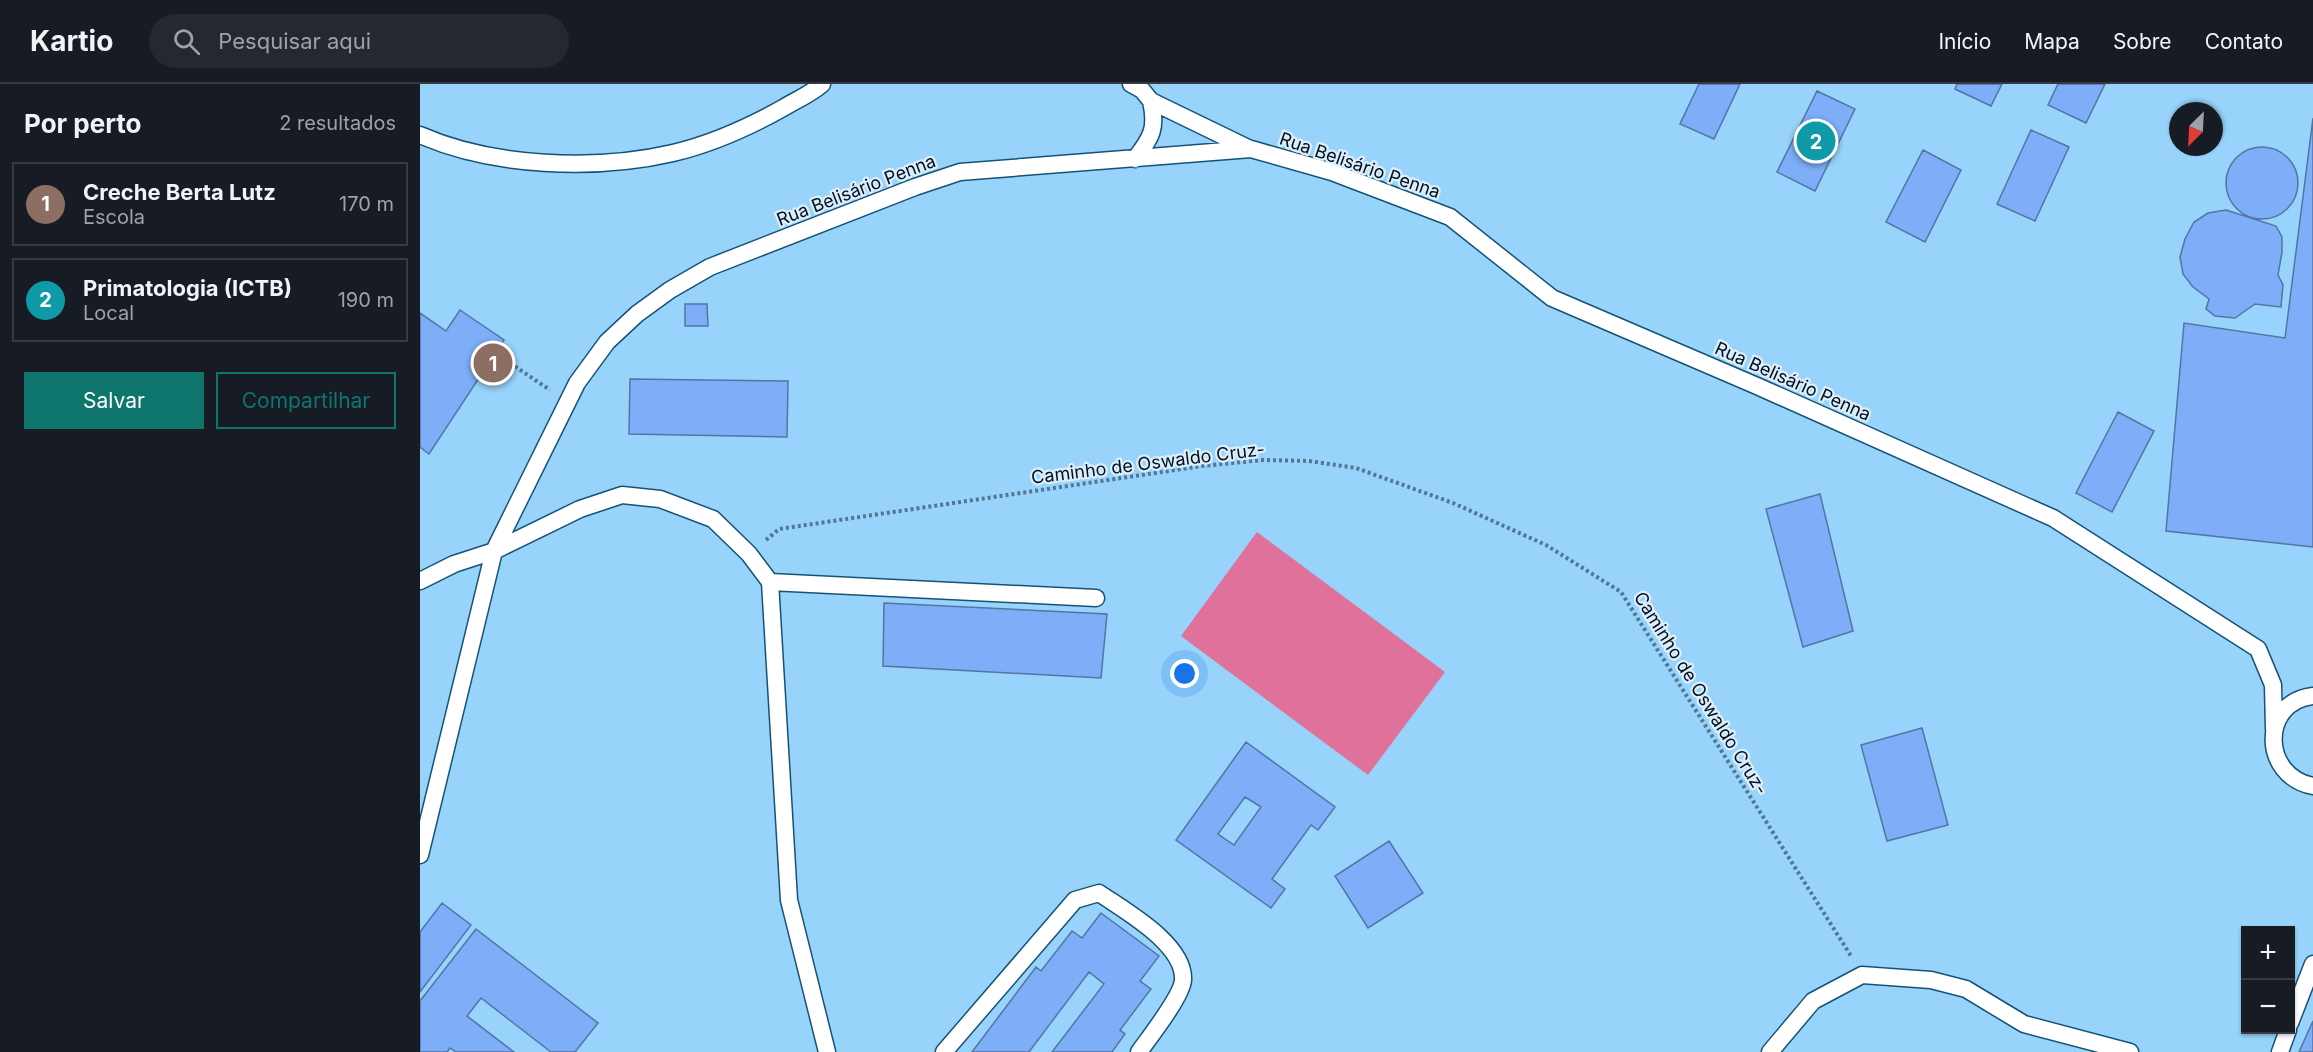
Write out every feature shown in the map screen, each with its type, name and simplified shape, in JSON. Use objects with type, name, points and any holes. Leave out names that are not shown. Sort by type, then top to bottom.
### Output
[{"type":"lane","points":[[420,135],[437,143],[515,161],[595,164],[673,153],[749,127],[822,84]]},
{"type":"lane","points":[[1131,84],[1142,90],[1151,101],[1251,149]]},
{"type":"lane","points":[[1135,159],[1151,138],[1154,117],[1151,101]]},
{"type":"lane","name":"Rua Belisário Penna","points":[[420,855],[494,551],[577,383],[607,342],[637,314],[670,290],[710,267],[915,187],[960,172],[1251,149],[1332,172],[1450,217],[1552,298],[1757,386],[2053,518],[2258,649],[2273,685],[2273,744],[2277,759],[2284,772],[2296,781],[2312,787]]},
{"type":"lane","points":[[420,581],[454,564],[494,551],[580,509],[622,495],[660,499],[713,519],[749,554],[770,582],[789,900],[827,1052]]},
{"type":"lane","points":[[770,582],[1096,598]]},
{"type":"lane","points":[[2274,729],[2281,715],[2292,704],[2313,696]]},
{"type":"lane","points":[[944,1052],[1075,900],[1099,892],[1154,932],[1177,956],[1183,981],[1169,1011],[1139,1052]]},
{"type":"lane","points":[[2295,1010],[2313,964]]},
{"type":"lane","points":[[1770,1052],[1814,1001],[1862,975],[1931,980],[1966,989],[2024,1024],[2130,1052]]},
{"type":"lane","points":[[2280,1052],[2286,1034]]},
{"type":"path","points":[[495,353],[555,393]]},
{"type":"path","name":"Caminho de Oswaldo Cruz-","points":[[749,554],[779,529],[1190,467],[1263,460],[1309,461],[1356,468],[1453,503],[1546,546],[1621,592],[1862,975]]},
{"type":"shaded area","points":[[1257,532],[1445,672],[1368,775],[1181,636]]},
{"type":"building","points":[[1699,84],[1740,84],[1714,139],[1680,124]]},
{"type":"building","points":[[1957,84],[2002,84],[1991,106],[1955,89]]},
{"type":"building","points":[[2058,84],[2105,84],[2086,123],[2048,105]]},
{"type":"building","points":[[1817,91],[1855,109],[1815,191],[1777,172]]},
{"type":"building","points":[[2313,118],[2313,547],[2166,531],[2184,323],[2285,338]]},
{"type":"building","points":[[2031,130],[2069,147],[2035,221],[1997,204]]},
{"type":"building","points":[[2262,147],[2282,153],[2292,163],[2298,183],[2292,203],[2282,213],[2262,219],[2242,213],[2232,203],[2226,183],[2232,163],[2242,153]]},
{"type":"building","points":[[1923,150],[1961,170],[1925,242],[1886,222]]},
{"type":"building","points":[[2226,210],[2276,226],[2282,237],[2278,275],[2283,285],[2281,307],[2255,304],[2235,318],[2215,316],[2206,309],[2209,299],[2193,287],[2183,274],[2180,257],[2185,239],[2194,222],[2208,213]]},
{"type":"building","points":[[685,304],[707,304],[708,326],[685,326]]},
{"type":"building","points":[[460,310],[504,340],[429,454],[420,447],[420,313],[446,331]]},
{"type":"building","points":[[630,379],[788,381],[787,437],[629,434]]},
{"type":"building","points":[[2118,412],[2154,431],[2112,512],[2076,493]]},
{"type":"building","points":[[1820,494],[1853,631],[1803,647],[1766,509]]},
{"type":"building","points":[[884,603],[1107,614],[1101,678],[883,666]]},
{"type":"building","points":[[1922,728],[1948,825],[1887,841],[1861,745]]},
{"type":"building","points":[[1246,742],[1335,807],[1318,830],[1311,825],[1272,879],[1285,889],[1271,908],[1176,840]],"holes":[[[1245,797],[1261,807],[1234,845],[1218,834]]]},
{"type":"building","points":[[1389,841],[1423,893],[1368,928],[1335,876]]},
{"type":"building","points":[[442,903],[471,925],[420,992],[420,932]]},
{"type":"building","points":[[1101,913],[1159,956],[1140,981],[1151,989],[1120,1030],[1125,1034],[1112,1052],[1052,1052],[1104,984],[1089,972],[1029,1052],[972,1052],[1036,967],[1041,971],[1072,931],[1082,938]]},
{"type":"building","points":[[476,929],[598,1023],[575,1052],[551,1052],[481,998],[467,1016],[514,1052],[456,1052],[450,1048],[447,1052],[420,1052],[420,1001]]},
{"type":"building","points":[[2313,1021],[2313,1052],[2299,1052]]},
{"type":"place","name":"Primatologia (ICTB)","points":[[1816,141]]},
{"type":"place","name":"Creche Berta Lutz","points":[[493,363]]}]
